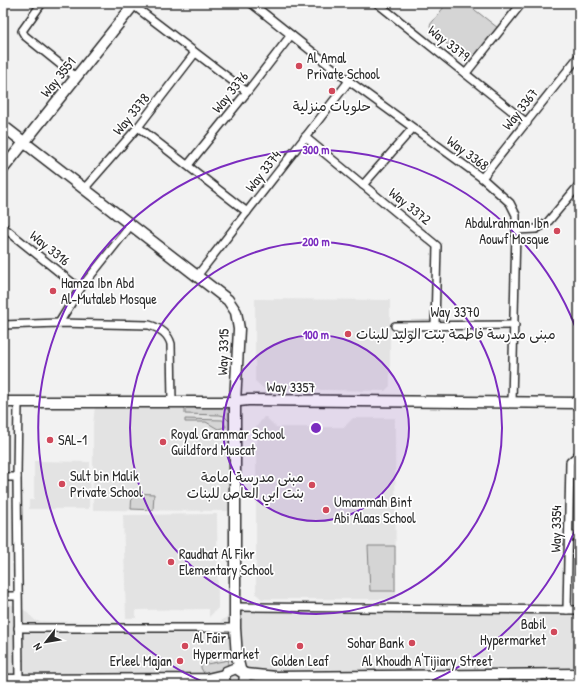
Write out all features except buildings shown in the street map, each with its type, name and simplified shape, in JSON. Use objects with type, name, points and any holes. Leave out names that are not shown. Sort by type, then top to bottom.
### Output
[{"type":"street","points":[[42,3],[22,30],[25,36],[76,77]]},
{"type":"street","name":"Way 3368","points":[[251,3],[349,82],[412,129],[482,178],[510,203],[516,215],[515,325],[512,402]]},
{"type":"street","name":"Way 3379","points":[[377,3],[527,123]]},
{"type":"street","name":"Way 3379","points":[[466,74],[522,3]]},
{"type":"street","points":[[134,4],[195,53],[248,92]]},
{"type":"street","name":"Way 3551","points":[[3,169],[134,4]]},
{"type":"street","name":"Way 3376","points":[[188,165],[248,92],[291,35]]},
{"type":"street","name":"Way 3378","points":[[84,189],[138,127],[195,53]]},
{"type":"street","name":"Way 3367","points":[[482,178],[579,56]]},
{"type":"street","name":"Way 3374","points":[[197,276],[349,82]]},
{"type":"street","name":"Way 3315","points":[[3,126],[228,300],[233,306],[238,319],[235,402],[235,628],[236,644],[243,678]]},
{"type":"street","points":[[138,127],[247,212]]},
{"type":"street","points":[[363,185],[412,129]]},
{"type":"street","name":"Way 3372","points":[[306,137],[437,246],[435,324]]},
{"type":"street","points":[[516,230],[536,229],[547,223],[578,187]]},
{"type":"street","points":[[59,323],[80,289],[131,225]]},
{"type":"street","name":"Way 3316","points":[[3,227],[80,289]]},
{"type":"street","points":[[3,325],[59,323],[149,325],[163,331],[169,337],[171,344],[172,402]]},
{"type":"street","name":"Way 3370","points":[[395,326],[435,324],[515,325]]},
{"type":"street","name":"Way 3357","points":[[3,402],[579,403]]},
{"type":"street","points":[[18,402],[16,477],[19,680]]},
{"type":"street","name":"Way 3354","points":[[567,610],[570,462],[579,454]]},
{"type":"street","points":[[3,477],[16,477]]},
{"type":"street","points":[[569,536],[579,536]]},
{"type":"street","points":[[3,596],[17,596]]},
{"type":"street","points":[[235,607],[579,610]]},
{"type":"street","points":[[18,628],[235,628]]},
{"type":"street","name":"Way 3315","points":[[226,678],[236,644]]},
{"type":"street","points":[[538,674],[538,685]]},
{"type":"street","name":"Al Khoudh A'Tijiary Street","points":[[226,678],[276,677],[318,680],[579,674]]},
{"type":"street","points":[[3,680],[226,678]]},
{"type":"shaded area","points":[[447,3],[466,3],[498,28],[474,59],[470,61],[432,33],[430,25]]},
{"type":"shaded area","points":[[255,299],[390,300],[390,386],[385,391],[264,389],[255,381]]},
{"type":"shaded area","name":"Royal Grammar School Guildford Muscat","points":[[95,406],[224,407],[231,410],[232,511],[93,510],[93,424]]},
{"type":"shaded area","points":[[185,407],[224,407],[231,412],[232,420],[229,421],[224,416],[220,415],[185,414]]},
{"type":"shaded area","name":"Umammah Bint Abi Alaas School","points":[[264,417],[266,417],[276,427],[344,427],[353,418],[395,418],[396,599],[262,599],[256,594],[256,427]]},
{"type":"shaded area","points":[[185,419],[223,420],[226,427],[218,429],[206,422],[185,422]]},
{"type":"shaded area","name":"Sult bin Malik Private School","points":[[34,461],[90,462],[89,509],[29,509],[29,500],[34,500]]},
{"type":"shaded area","points":[[132,493],[154,494],[153,510],[131,509]]},
{"type":"shaded area","name":"Raudhat Al Fikr Elementary School","points":[[217,514],[218,608],[209,617],[209,609],[136,610],[136,618],[126,618],[123,515]]},
{"type":"shaded area","points":[[368,546],[395,546],[395,591],[370,591]]},
{"type":"shaded area","points":[[3,602],[22,608],[36,621],[137,623],[220,622],[229,615],[237,604],[579,608],[579,685],[3,685]]},
{"type":"shaded area","points":[[229,660],[226,667],[217,673],[206,677],[201,668],[201,665]]},
{"type":"place","name":"Al Amal Private School","points":[[299,66]]},
{"type":"place","name":"حلويات منزلية","points":[[332,91]]},
{"type":"place","name":"Abdulrahman Ibn Aouwf Mosque","points":[[557,231]]},
{"type":"place","name":"Hamza Ibn Abd Al-Mutaleb Mosque","points":[[53,291]]},
{"type":"place","name":"مبنى مدرسة فاطمة بنت الوليد للبنات","points":[[348,334]]},
{"type":"place","name":"SAL-1","points":[[50,440]]},
{"type":"place","name":"Royal Grammar School Guildford Muscat","points":[[163,442]]},
{"type":"place","name":"Sult bin Malik Private School","points":[[62,484]]},
{"type":"place","name":"مبنى مدرسة امامة بنت ابي العاص للبنات","points":[[312,485]]},
{"type":"place","name":"Umammah Bint Abi Alaas School","points":[[326,510]]},
{"type":"place","name":"Raudhat Al Fikr Elementary School","points":[[171,562]]},
{"type":"place","name":"Babil Hypermarket","points":[[554,632]]},
{"type":"place","name":"Sohar Bank","points":[[412,643]]},
{"type":"place","name":"Al Fair Hypermarket","points":[[185,646]]},
{"type":"place","name":"Golden Leaf","points":[[300,646]]},
{"type":"place","name":"Erleel Majan","points":[[180,661]]}]
